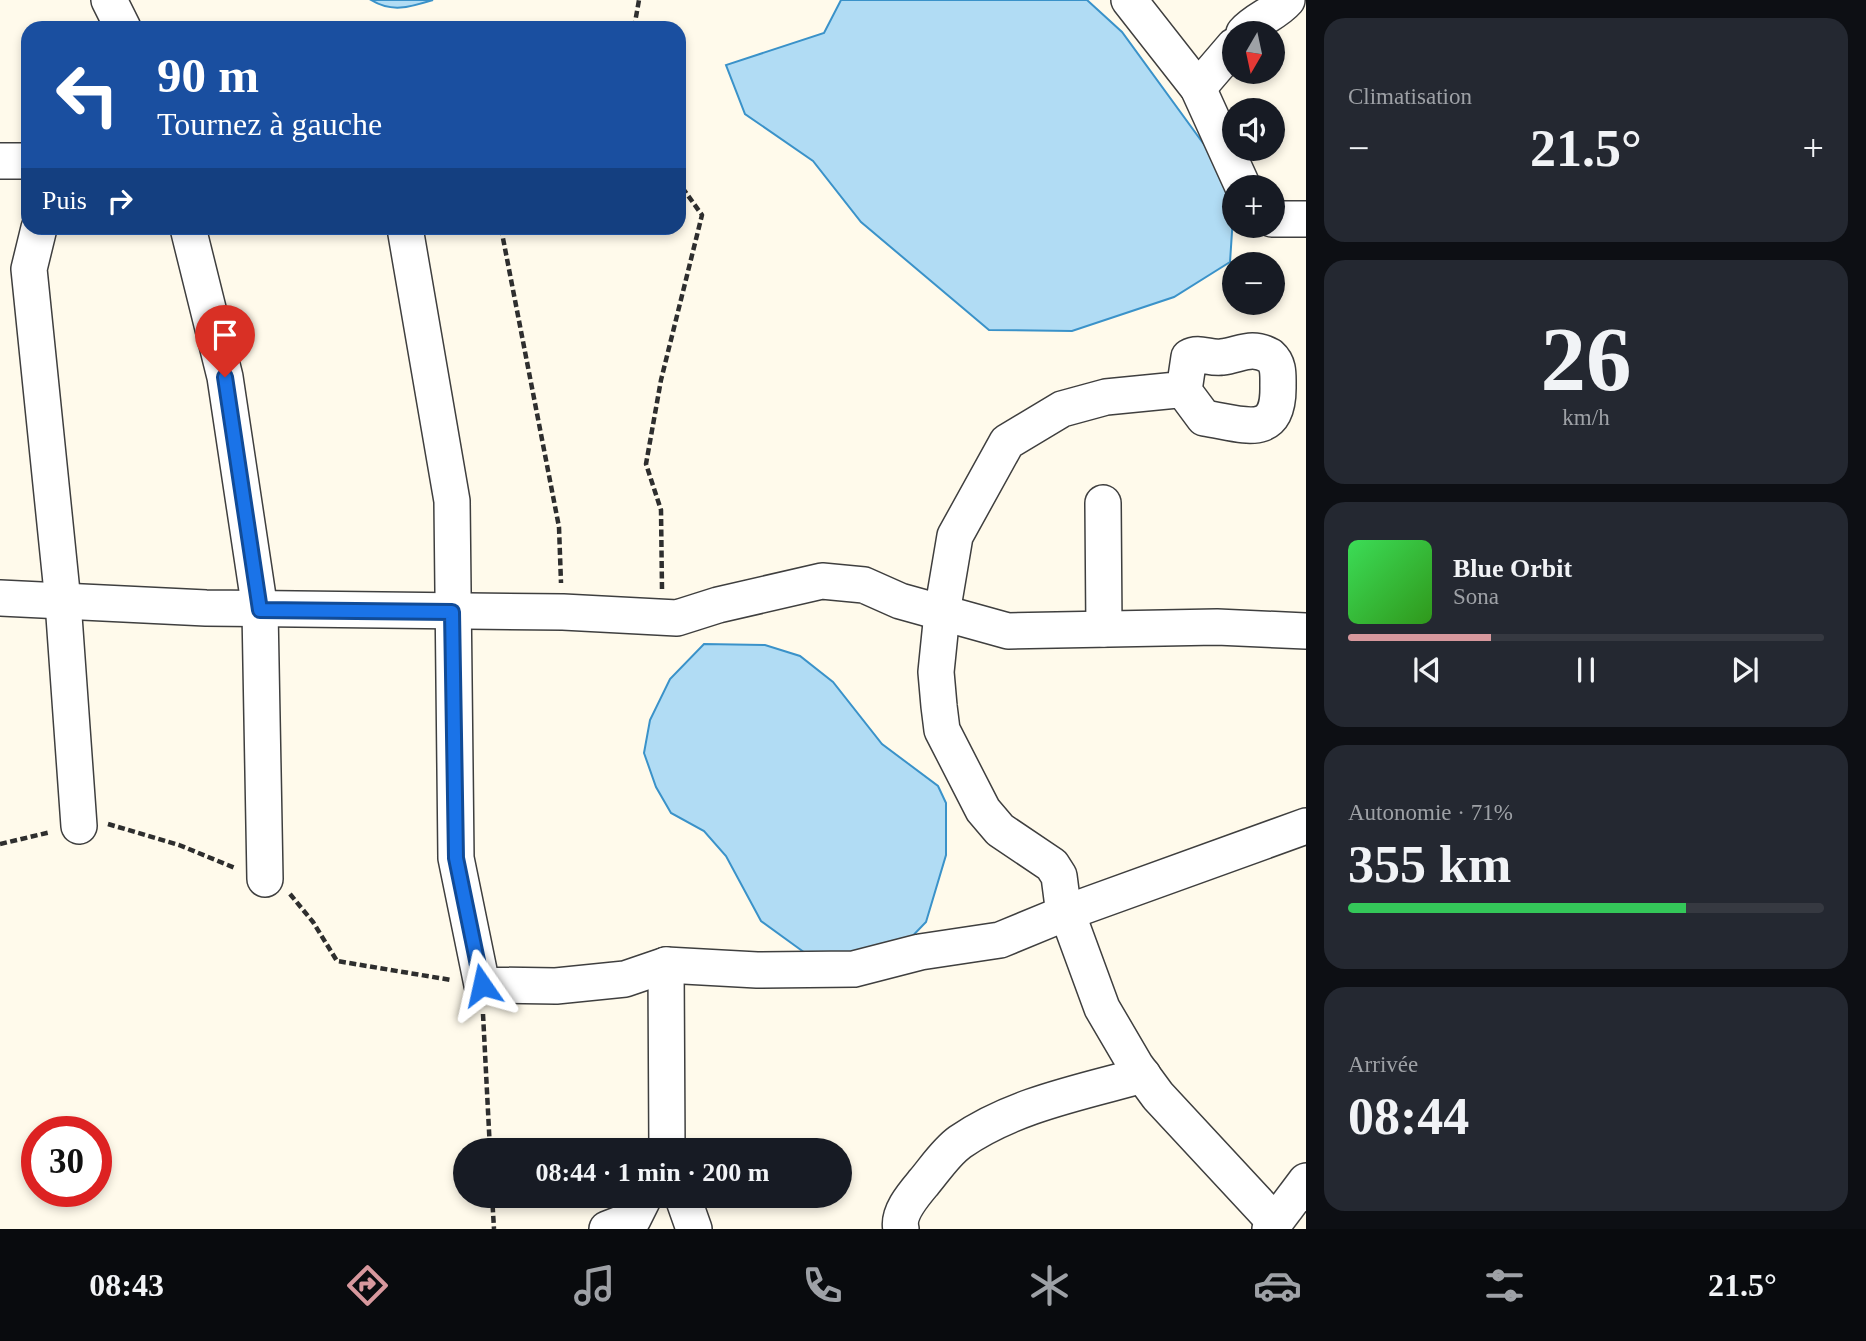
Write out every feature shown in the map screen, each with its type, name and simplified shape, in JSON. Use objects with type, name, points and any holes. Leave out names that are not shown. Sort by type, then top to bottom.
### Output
[{"type":"street","points":[[109,0],[120,21]]},
{"type":"street","points":[[1129,0],[1198,88],[1238,175]]},
{"type":"street","points":[[1260,21],[1287,0]]},
{"type":"street","points":[[1198,88],[1222,60]]},
{"type":"street","points":[[0,161],[21,161]]},
{"type":"street","points":[[1285,219],[1306,219]]},
{"type":"street","points":[[37,235],[29,269],[63,602],[79,826]]},
{"type":"street","points":[[190,235],[225,377],[260,610],[265,879]]},
{"type":"street","points":[[406,235],[453,501],[456,858],[482,985],[556,986],[625,979],[666,965],[757,970],[854,969],[919,952],[1000,940],[1068,912],[1306,826]]},
{"type":"street","points":[[1181,387],[1204,418],[1251,426],[1292,410],[1277,364],[1270,356],[1256,351],[1240,351],[1220,358],[1193,354],[1189,357],[1187,379],[1181,387],[1172,391],[1105,397],[1062,410],[1007,442],[955,536],[942,613],[936,672],[942,730],[983,810],[1000,830],[1052,865],[1059,876],[1068,912],[1102,1008],[1143,1075],[1273,1226],[1306,1181]]},
{"type":"street","points":[[1103,503],[1104,629]]},
{"type":"street","points":[[0,598],[260,610],[563,612],[677,618],[718,605],[822,581],[864,584],[900,601],[1008,631],[1217,627],[1306,631]]},
{"type":"street","points":[[666,965],[666,1138]]},
{"type":"street","points":[[901,1229],[900,1219],[915,1192],[958,1144],[1013,1114],[1143,1075]]},
{"type":"street","points":[[607,1229],[633,1219],[638,1208]]},
{"type":"street","points":[[687,1208],[694,1229]]},
{"type":"path","points":[[635,21],[639,0]]},
{"type":"path","points":[[662,618],[660,510],[646,464],[661,380],[702,215],[686,193]]},
{"type":"path","points":[[502,235],[559,527],[563,612]]},
{"type":"path","points":[[0,844],[100,821],[179,845],[265,879],[294,897],[337,961],[482,985],[489,1138]]},
{"type":"path","points":[[493,1208],[494,1229]]},
{"type":"water","points":[[371,0],[433,0],[394,8]]},
{"type":"water","points":[[841,0],[1087,0],[1122,32],[1226,175],[1222,175],[1222,238],[1232,238],[1231,252],[1222,252],[1222,267],[1174,297],[1072,331],[989,330],[861,222],[813,161],[745,114],[726,65],[824,33]]},
{"type":"water","points":[[704,644],[765,645],[800,656],[833,682],[882,744],[938,786],[946,803],[946,855],[926,922],[901,948],[812,958],[761,921],[726,856],[704,831],[671,813],[656,787],[644,753],[650,720],[670,679]]},
{"type":"route","points":[[225,377],[260,610],[452,612],[456,858],[482,985]]}]
